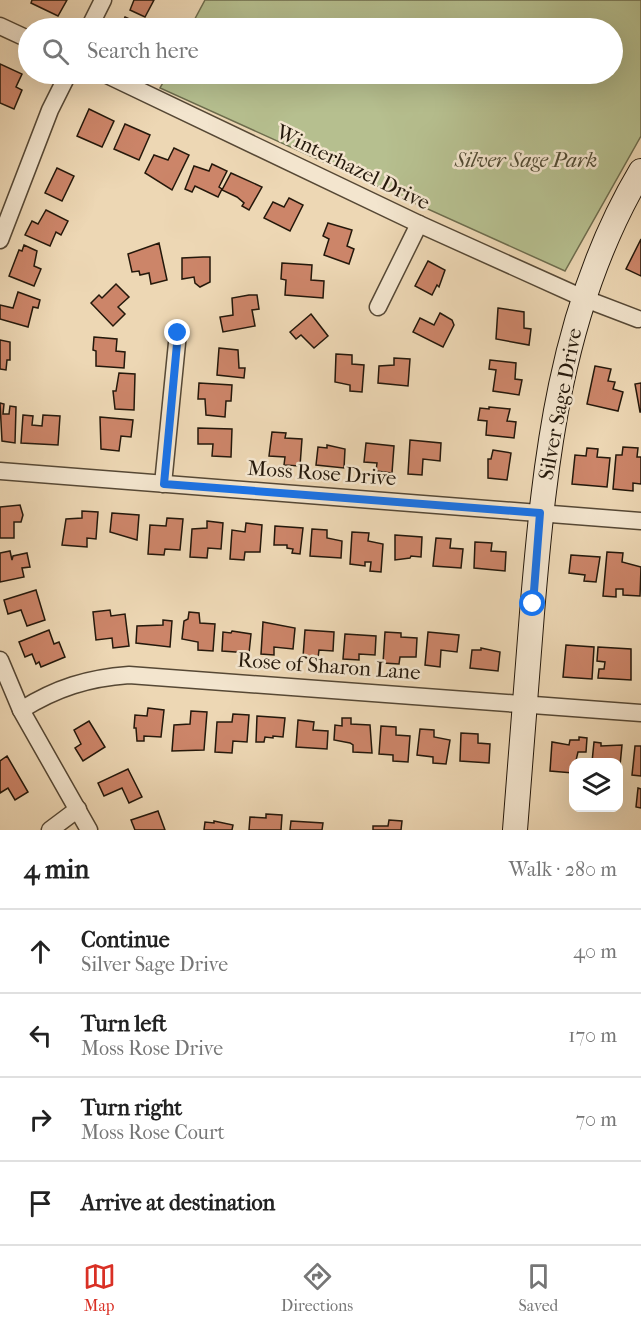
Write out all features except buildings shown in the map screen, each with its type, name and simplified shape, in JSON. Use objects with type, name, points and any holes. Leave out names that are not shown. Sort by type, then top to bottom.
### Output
[{"type":"street","points":[[94,18],[103,0]]},
{"type":"street","points":[[0,26],[18,34]]},
{"type":"street","points":[[0,240],[50,110],[63,84]]},
{"type":"street","name":"Winterhazel Drive","points":[[126,84],[419,224],[583,298],[638,319]]},
{"type":"street","name":"Silver Sage Drive","points":[[516,830],[540,513],[563,370],[583,298],[606,240],[641,171]]},
{"type":"street","points":[[378,307],[419,224]]},
{"type":"street","points":[[164,484],[178,333]]},
{"type":"street","name":"Moss Rose Drive","points":[[0,471],[641,521]]},
{"type":"street","points":[[0,660],[21,710],[89,830]]},
{"type":"street","name":"Rose of Sharon Lane","points":[[21,710],[52,691],[97,677],[129,675],[641,713]]},
{"type":"street","points":[[50,830],[78,810]]},
{"type":"green space","name":"Silver Sage Park","points":[[205,0],[641,0],[641,136],[565,271],[160,88],[162,84],[623,84],[623,18],[195,18]]},
{"type":"route","points":[[178,333],[164,484],[540,513],[533,604]]}]
